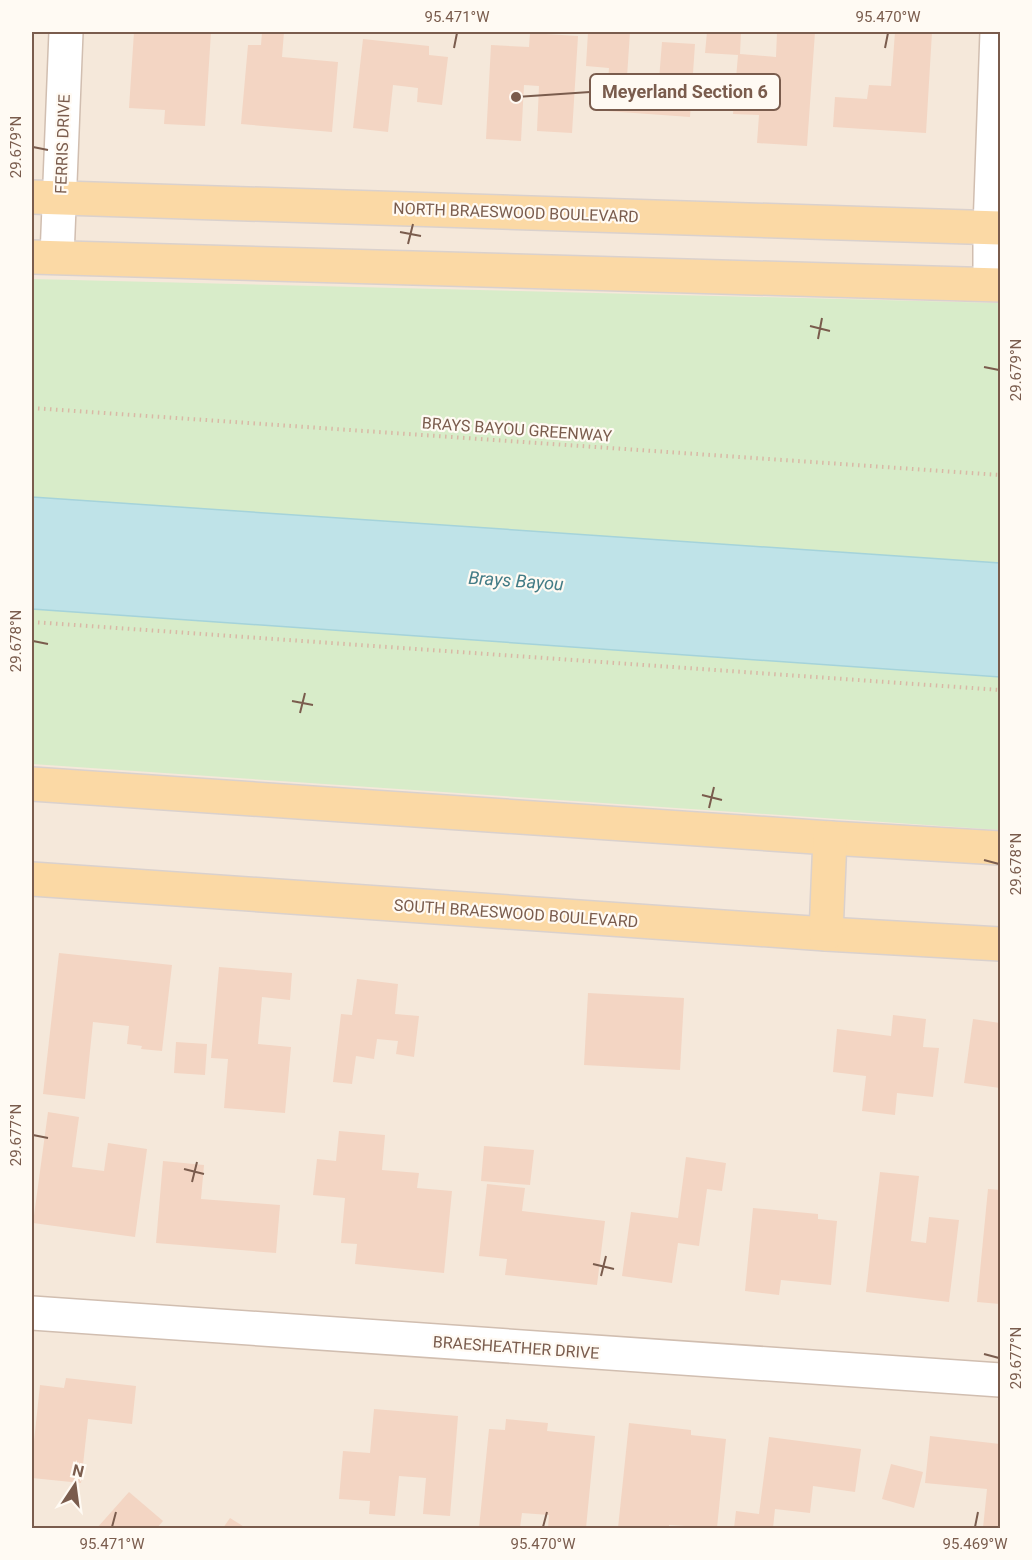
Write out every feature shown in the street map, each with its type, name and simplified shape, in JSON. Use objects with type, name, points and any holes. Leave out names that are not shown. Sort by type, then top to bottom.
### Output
[{"type":"main road","name":"NORTH BRAESWOOD BOULEVARD","points":[[46,197],[995,228]]},
{"type":"main road","points":[[44,257],[995,284]]},
{"type":"main road","points":[[32,784],[1000,848]]},
{"type":"main road","points":[[826,934],[830,838]]},
{"type":"main road","name":"SOUTH BRAESWOOD BOULEVARD","points":[[32,879],[1000,944]]},
{"type":"street","name":"FERRIS DRIVE","points":[[44,257],[46,197],[66,32]]},
{"type":"street","points":[[995,284],[997,32]]},
{"type":"street","name":"BRAESHEATHER DRIVE","points":[[32,1314],[1000,1380]]},
{"type":"path","name":"BRAYS BAYOU GREENWAY","points":[[32,408],[1000,475]]},
{"type":"path","points":[[32,622],[1000,690]]},
{"type":"shaded area","points":[[32,32],[1000,32],[1000,1528],[32,1528]]},
{"type":"green space","points":[[32,279],[1000,303],[1000,830],[32,764]]},
{"type":"water","name":"Brays Bayou","points":[[32,497],[1000,563],[1000,677],[32,609]]},
{"type":"building","points":[[134,32],[211,32],[205,126],[164,124],[165,110],[129,108]]},
{"type":"building","points":[[262,32],[284,32],[282,57],[338,62],[332,132],[241,124],[248,45],[261,45]]},
{"type":"building","points":[[588,32],[630,32],[627,77],[659,80],[662,42],[695,44],[690,117],[606,111],[609,68],[586,66]]},
{"type":"building","points":[[707,32],[741,32],[740,54],[776,57],[777,32],[815,32],[807,146],[757,143],[759,115],[733,114],[738,55],[705,53]]},
{"type":"building","points":[[895,32],[932,32],[926,133],[833,127],[835,97],[867,99],[869,85],[891,86]]},
{"type":"building","points":[[530,33],[578,36],[572,133],[537,131],[539,86],[524,85],[521,141],[486,139],[491,45],[529,47]]},
{"type":"building","points":[[363,39],[429,46],[429,55],[448,57],[442,105],[417,102],[418,88],[393,85],[388,132],[353,128]]},
{"type":"building","points":[[59,953],[172,965],[162,1051],[141,1049],[142,1046],[127,1044],[129,1026],[93,1022],[85,1099],[43,1094]]},
{"type":"building","points":[[219,967],[292,973],[290,1000],[262,997],[258,1044],[291,1047],[285,1113],[224,1108],[228,1059],[211,1058]]},
{"type":"building","points":[[357,979],[398,984],[395,1014],[419,1016],[414,1057],[396,1054],[398,1041],[377,1039],[374,1059],[356,1056],[352,1084],[333,1082],[341,1014],[352,1015]]},
{"type":"building","points":[[588,993],[684,998],[680,1070],[584,1065]]},
{"type":"building","points":[[893,1015],[926,1019],[923,1047],[939,1048],[933,1097],[897,1093],[895,1115],[862,1111],[866,1076],[833,1072],[837,1029],[891,1036]]},
{"type":"building","points":[[973,1019],[1000,1023],[1000,1088],[964,1083]]},
{"type":"building","points":[[176,1042],[207,1044],[205,1075],[174,1073]]},
{"type":"building","points":[[48,1112],[79,1117],[72,1167],[104,1171],[108,1143],[147,1149],[135,1237],[33,1223]]},
{"type":"building","points":[[339,1131],[385,1135],[382,1170],[419,1173],[417,1188],[452,1191],[444,1273],[355,1264],[357,1244],[341,1243],[345,1198],[313,1195],[317,1159],[336,1161]]},
{"type":"building","points":[[484,1146],[534,1150],[530,1185],[481,1181]]},
{"type":"building","points":[[686,1157],[726,1163],[722,1191],[707,1189],[699,1246],[678,1243],[672,1283],[622,1276],[631,1212],[678,1218]]},
{"type":"building","points":[[163,1161],[204,1165],[201,1199],[280,1205],[276,1253],[156,1243]]},
{"type":"building","points":[[880,1172],[919,1176],[911,1241],[926,1243],[929,1217],[959,1220],[949,1302],[866,1292]]},
{"type":"building","points":[[487,1184],[525,1188],[522,1211],[605,1221],[597,1285],[505,1275],[507,1259],[479,1256]]},
{"type":"building","points":[[988,1189],[1000,1190],[1000,1304],[977,1302]]},
{"type":"building","points":[[753,1208],[818,1214],[818,1219],[837,1221],[831,1285],[781,1280],[779,1295],[745,1291]]},
{"type":"building","points":[[66,1378],[136,1386],[132,1424],[88,1419],[81,1483],[32,1478],[40,1385],[64,1388]]},
{"type":"building","points":[[374,1409],[458,1416],[450,1516],[423,1514],[426,1478],[399,1476],[395,1516],[369,1514],[370,1501],[339,1499],[343,1451],[370,1453]]},
{"type":"building","points":[[506,1419],[548,1423],[547,1431],[595,1436],[586,1528],[548,1528],[549,1515],[522,1513],[520,1528],[479,1528],[489,1429],[505,1430]]},
{"type":"building","points":[[629,1423],[691,1430],[691,1435],[726,1439],[717,1528],[669,1525],[669,1528],[618,1528]]},
{"type":"building","points":[[930,1436],[1000,1444],[1000,1528],[983,1528],[987,1489],[925,1483]]},
{"type":"building","points":[[769,1437],[861,1449],[855,1492],[813,1486],[810,1513],[775,1509],[773,1528],[734,1528],[736,1511],[759,1514]]},
{"type":"building","points":[[891,1464],[923,1472],[914,1508],[882,1499]]},
{"type":"building","points":[[129,1492],[163,1521],[157,1528],[97,1528]]},
{"type":"building","points":[[230,1518],[246,1528],[223,1528]]},
{"type":"place","name":"Meyerland Section 6","points":[[516,97]]}]
